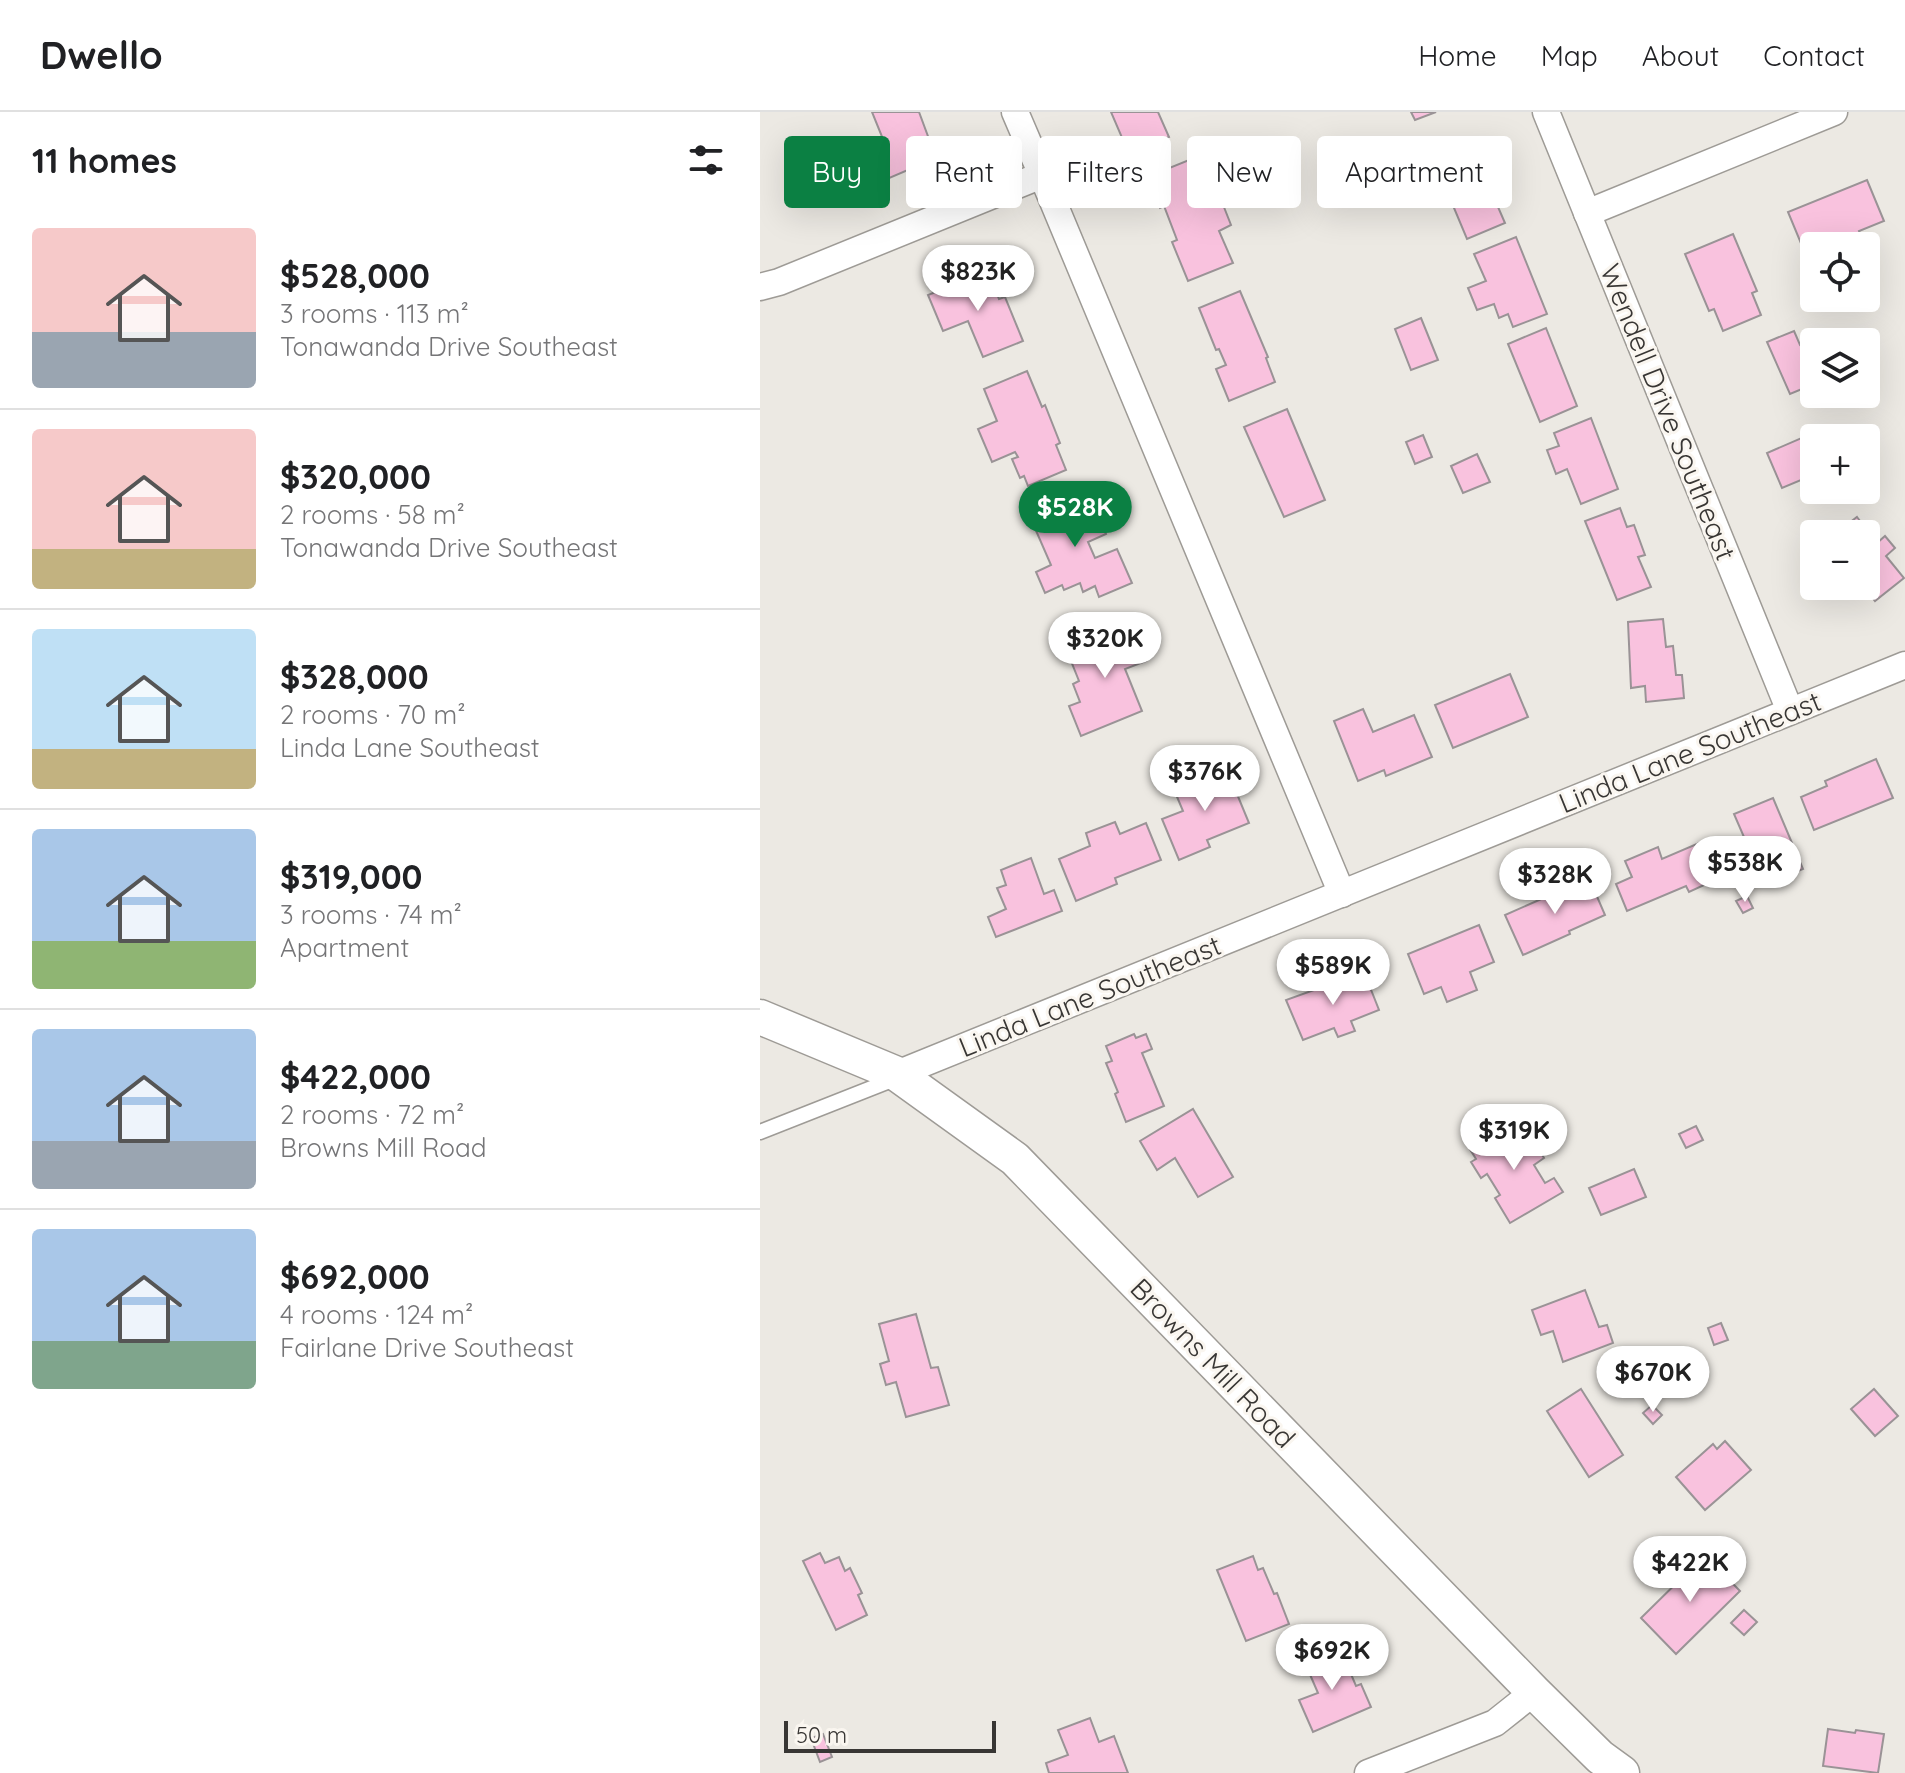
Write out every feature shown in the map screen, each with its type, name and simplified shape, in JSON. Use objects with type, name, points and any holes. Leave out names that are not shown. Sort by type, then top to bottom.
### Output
[{"type":"street","points":[[1015,112],[1038,166]]},
{"type":"street","name":"Wendell Drive Southeast","points":[[1546,112],[1790,711]]},
{"type":"street","points":[[1587,213],[1834,112]]},
{"type":"street","points":[[760,287],[1038,177]]},
{"type":"street","points":[[1056,208],[1342,894]]},
{"type":"street","name":"Linda Lane Southeast","points":[[899,1076],[1905,665]]},
{"type":"street","name":"Browns Mill Road","points":[[760,1017],[899,1076],[1015,1159],[1534,1692],[1600,1757],[1622,1773]]},
{"type":"street","points":[[1368,1773],[1495,1723],[1534,1692]]},
{"type":"lane","points":[[760,1132],[899,1076]]},
{"type":"building","points":[[872,112],[919,112],[928,136],[906,136],[906,171],[890,178],[890,136],[882,136]]},
{"type":"building","points":[[1111,112],[1158,112],[1169,136],[1121,136]]},
{"type":"building","points":[[1411,112],[1436,112],[1415,120]]},
{"type":"building","points":[[1187,161],[1187,208],[1224,208],[1231,225],[1219,231],[1233,263],[1188,281],[1172,242],[1177,240],[1165,208],[1171,208],[1171,167]]},
{"type":"building","points":[[1867,180],[1884,221],[1859,232],[1800,232],[1800,241],[1788,212]]},
{"type":"building","points":[[1454,208],[1498,208],[1505,223],[1467,239]]},
{"type":"building","points":[[1733,234],[1757,291],[1752,293],[1761,315],[1723,331],[1714,309],[1709,311],[1685,254]]},
{"type":"building","points":[[1516,237],[1547,314],[1513,327],[1508,314],[1499,318],[1494,304],[1477,310],[1468,288],[1486,281],[1474,254]]},
{"type":"building","points":[[988,271],[999,299],[1005,297],[1023,341],[983,357],[968,321],[943,331],[928,295]]},
{"type":"building","points":[[1240,291],[1268,357],[1275,382],[1229,401],[1216,369],[1226,365],[1219,349],[1216,350],[1199,308]]},
{"type":"building","points":[[1421,318],[1438,360],[1411,370],[1395,329]]},
{"type":"building","points":[[1546,328],[1577,406],[1540,422],[1508,344]]},
{"type":"building","points":[[1794,331],[1800,345],[1800,390],[1790,394],[1767,342]]},
{"type":"building","points":[[1027,371],[1060,443],[1056,445],[1066,470],[1028,486],[1024,476],[1020,478],[1012,459],[1018,457],[1015,452],[992,462],[978,429],[997,421],[984,389]]},
{"type":"building","points":[[1287,409],[1325,500],[1284,517],[1244,427]]},
{"type":"building","points":[[1591,418],[1618,489],[1581,504],[1567,469],[1556,474],[1547,450],[1559,446],[1554,433]]},
{"type":"building","points":[[1423,435],[1432,457],[1415,464],[1406,442]]},
{"type":"building","points":[[1800,439],[1800,480],[1782,488],[1767,453]]},
{"type":"building","points":[[1477,454],[1490,482],[1463,493],[1451,466]]},
{"type":"building","points":[[1069,491],[1080,517],[1096,510],[1106,534],[1088,542],[1095,558],[1117,549],[1132,583],[1099,597],[1095,586],[1083,592],[1080,583],[1064,590],[1062,585],[1045,593],[1036,572],[1051,565],[1027,510]]},
{"type":"building","points":[[1620,508],[1627,527],[1634,525],[1645,555],[1638,557],[1651,587],[1617,600],[1585,521]]},
{"type":"building","points":[[1885,536],[1895,548],[1886,556],[1904,578],[1880,597],[1880,540]]},
{"type":"building","points":[[1663,619],[1666,647],[1673,646],[1676,675],[1682,675],[1684,698],[1646,702],[1645,686],[1631,688],[1628,622]]},
{"type":"building","points":[[1131,625],[1146,661],[1125,669],[1142,711],[1081,736],[1069,706],[1080,702],[1073,684],[1079,681],[1067,651]]},
{"type":"building","points":[[1510,674],[1528,717],[1453,748],[1435,705]]},
{"type":"building","points":[[1363,709],[1373,732],[1414,715],[1432,757],[1386,776],[1384,770],[1358,781],[1334,721]]},
{"type":"building","points":[[1876,759],[1893,798],[1814,830],[1801,797],[1827,786],[1825,781]]},
{"type":"building","points":[[1225,765],[1249,823],[1207,840],[1210,847],[1179,860],[1162,819],[1183,811],[1175,792],[1193,785],[1191,779]]},
{"type":"building","points":[[1773,798],[1803,869],[1781,878],[1776,864],[1740,880],[1728,852],[1747,844],[1734,814]]},
{"type":"building","points":[[1115,822],[1120,834],[1146,823],[1161,860],[1115,878],[1117,884],[1076,901],[1059,859],[1090,846],[1086,833]]},
{"type":"building","points":[[1699,843],[1715,880],[1689,892],[1686,886],[1627,911],[1616,884],[1632,877],[1625,861],[1658,847],[1662,859]]},
{"type":"building","points":[[1031,858],[1044,894],[1054,890],[1062,911],[996,937],[988,917],[1006,909],[997,888],[1006,885],[1001,870]]},
{"type":"building","points":[[1589,878],[1605,915],[1523,955],[1505,915]]},
{"type":"building","points":[[1747,896],[1753,908],[1743,913],[1736,901]]},
{"type":"building","points":[[1479,925],[1494,962],[1470,972],[1477,990],[1447,1002],[1441,987],[1424,994],[1408,954]]},
{"type":"building","points":[[1364,972],[1379,1010],[1351,1021],[1355,1031],[1338,1037],[1334,1028],[1303,1040],[1286,1000]]},
{"type":"building","points":[[1134,1034],[1136,1038],[1146,1034],[1152,1049],[1142,1053],[1164,1106],[1126,1122],[1106,1063],[1112,1061],[1106,1046]]},
{"type":"building","points":[[1193,1109],[1233,1177],[1198,1197],[1175,1158],[1157,1170],[1140,1141]]},
{"type":"building","points":[[1696,1126],[1703,1140],[1686,1148],[1679,1134]]},
{"type":"building","points":[[1525,1127],[1544,1158],[1534,1165],[1545,1183],[1554,1178],[1563,1192],[1510,1223],[1495,1198],[1500,1195],[1487,1174],[1481,1178],[1471,1162],[1476,1159],[1468,1146],[1495,1129],[1500,1138]]},
{"type":"building","points":[[1634,1169],[1646,1197],[1601,1215],[1589,1188]]},
{"type":"building","points":[[1585,1290],[1599,1327],[1607,1325],[1613,1343],[1563,1362],[1553,1331],[1541,1335],[1532,1310]]},
{"type":"building","points":[[916,1314],[931,1368],[938,1367],[949,1405],[906,1417],[896,1382],[886,1385],[880,1364],[889,1361],[879,1324]]},
{"type":"building","points":[[1721,1323],[1728,1340],[1714,1345],[1708,1328]]},
{"type":"building","points":[[1581,1389],[1623,1455],[1589,1477],[1547,1411]]},
{"type":"building","points":[[1874,1389],[1898,1416],[1875,1436],[1851,1409]]},
{"type":"building","points":[[1652,1405],[1662,1415],[1653,1424],[1643,1413]]},
{"type":"building","points":[[1725,1441],[1751,1470],[1705,1510],[1676,1477],[1713,1444],[1717,1449]]},
{"type":"building","points":[[820,1553],[825,1563],[839,1557],[845,1571],[850,1568],[862,1593],[858,1595],[867,1615],[836,1630],[803,1561]]},
{"type":"building","points":[[1705,1555],[1740,1591],[1676,1654],[1641,1618]]},
{"type":"building","points":[[1253,1556],[1258,1570],[1263,1568],[1274,1594],[1277,1593],[1289,1624],[1246,1641],[1217,1570]]},
{"type":"building","points":[[1744,1610],[1757,1622],[1744,1635],[1731,1623]]},
{"type":"building","points":[[1340,1648],[1356,1686],[1361,1684],[1371,1707],[1313,1732],[1299,1700],[1318,1693],[1305,1663]]},
{"type":"building","points":[[1090,1718],[1099,1742],[1114,1736],[1128,1773],[1049,1773],[1046,1763],[1068,1755],[1058,1730]]},
{"type":"building","points":[[1828,1729],[1884,1734],[1878,1773],[1823,1766]]},
{"type":"building","points":[[823,1734],[832,1757],[820,1762],[811,1738]]}]
